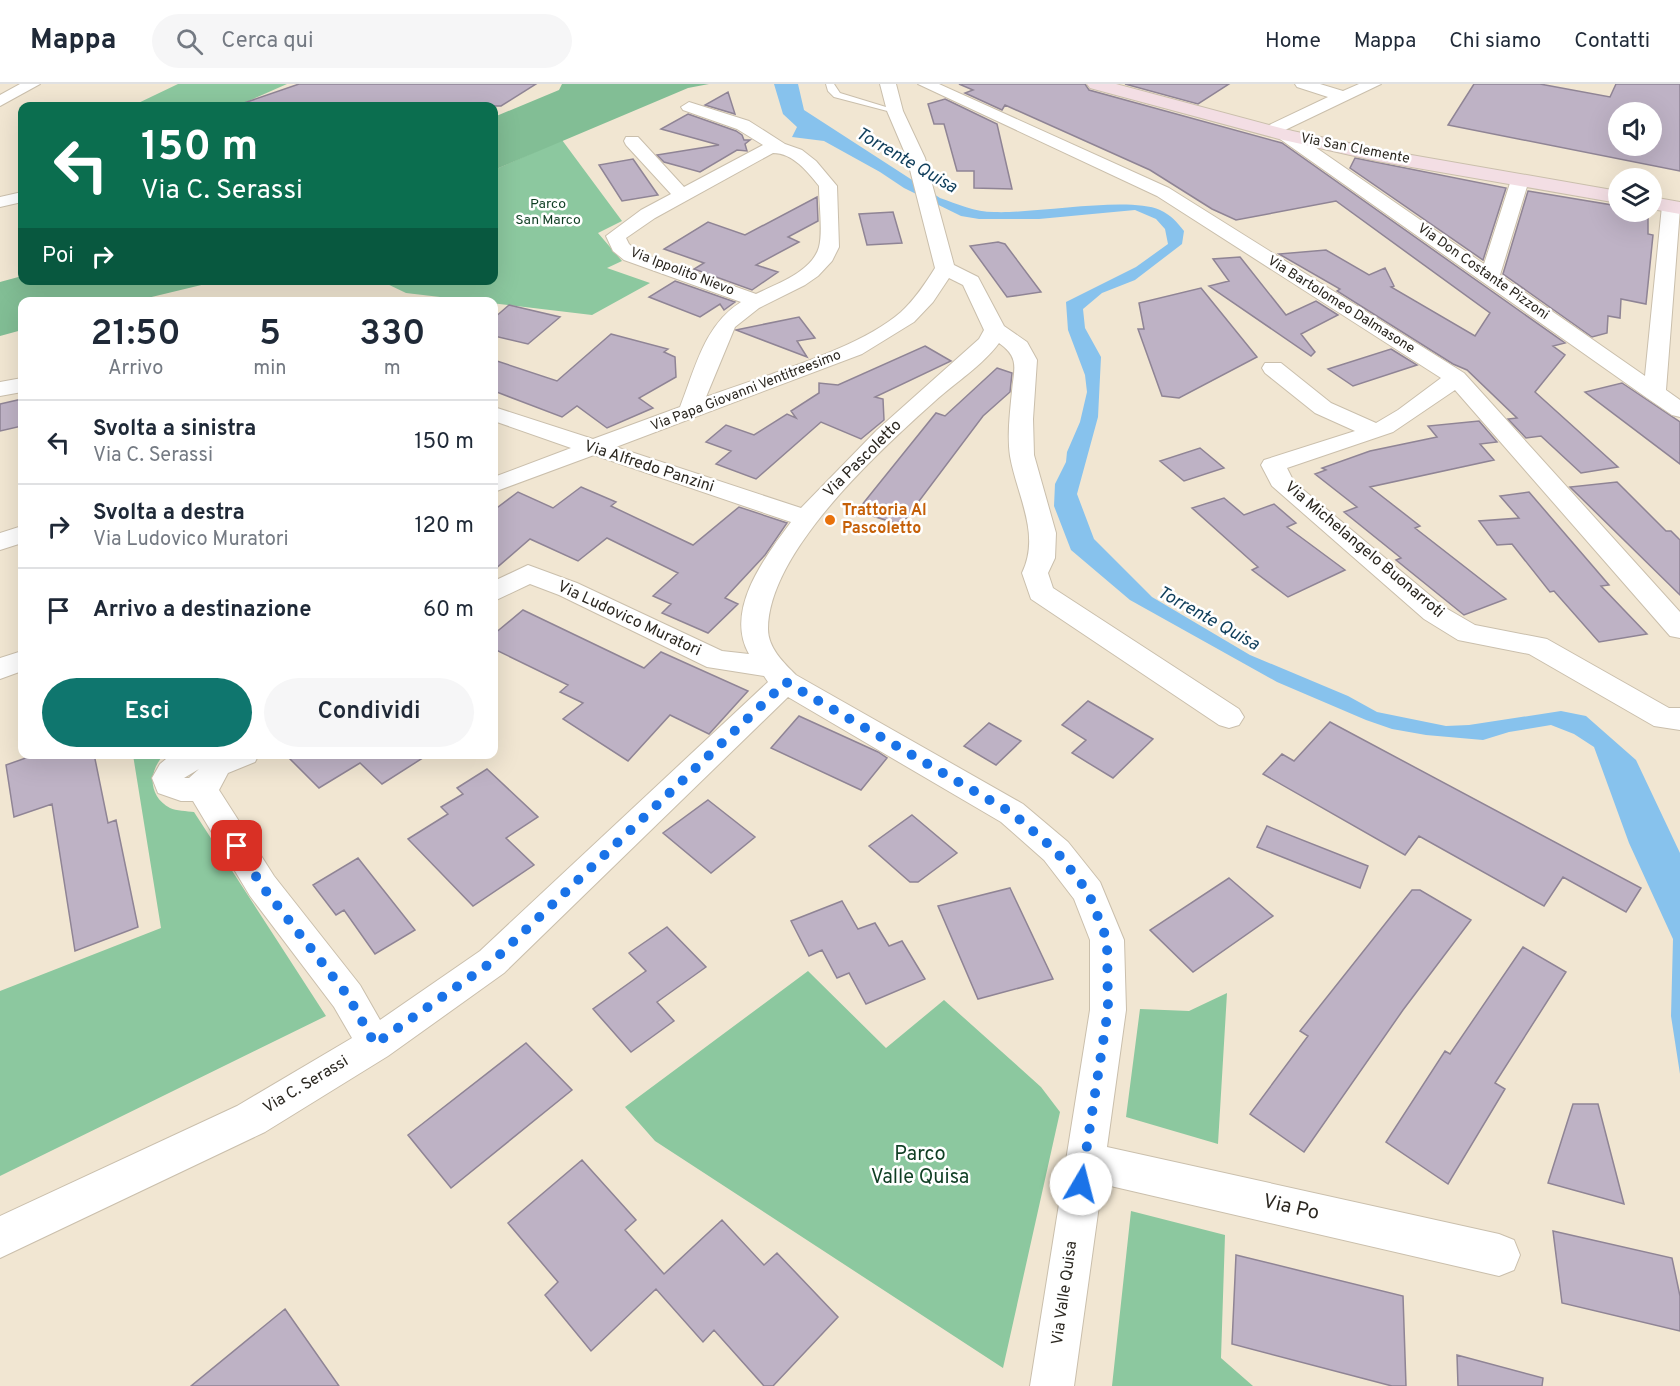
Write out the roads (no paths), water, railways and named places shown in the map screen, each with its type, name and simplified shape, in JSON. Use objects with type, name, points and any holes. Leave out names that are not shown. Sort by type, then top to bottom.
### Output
[{"type":"street","points":[[0,101],[32,84]]},
{"type":"street","points":[[888,84],[895,111],[916,158],[945,268],[971,281],[995,330],[1019,347],[1026,360],[1021,419],[1022,455],[1043,533],[1042,558],[1035,573],[1041,593],[1229,717]]},
{"type":"street","name":"Via Bartolomeo Dalmasone","points":[[926,84],[1163,192],[1456,378],[1680,629]]},
{"type":"street","name":"Via San Clemente","points":[[1096,84],[1278,133],[1377,155],[1608,195]]},
{"type":"street","points":[[1303,84],[1343,96]]},
{"type":"street","points":[[1278,133],[1343,96],[1373,84]]},
{"type":"street","name":"Via Ippolito Nievo","points":[[689,106],[743,125],[778,147],[797,154],[828,186],[829,247],[820,265],[726,324],[689,413]]},
{"type":"street","name":"Via Don Costante Pizzoni","points":[[1278,133],[1490,276],[1680,410]]},
{"type":"street","points":[[632,141],[682,195]]},
{"type":"street","name":"Via Ippolito Nievo","points":[[760,302],[631,256],[620,247],[616,236],[760,150],[778,147]]},
{"type":"street","points":[[1490,276],[1520,180]]},
{"type":"street","points":[[0,202],[18,198]]},
{"type":"street","points":[[1655,393],[1668,206]]},
{"type":"street","name":"Via Papa Giovanni Ventitreesimo","points":[[498,484],[854,349],[897,327],[926,300],[945,268]]},
{"type":"street","name":"Via Pascoletto","points":[[777,675],[754,630],[761,594],[770,569],[805,518],[914,408],[988,343],[995,330]]},
{"type":"street","points":[[1273,368],[1323,408],[1376,431]]},
{"type":"street","name":"Via Michelangelo Buonarroti","points":[[1456,378],[1414,409],[1376,431],[1294,455],[1273,465],[1284,486],[1434,613],[1468,633],[1537,646],[1664,718],[1680,719]]},
{"type":"street","points":[[0,389],[18,386]]},
{"type":"street","name":"Via Alfredo Panzini","points":[[498,415],[592,449],[805,518]]},
{"type":"street","points":[[0,542],[18,535]]},
{"type":"street","name":"Via Ludovico Muratori","points":[[498,590],[528,574],[568,589],[717,660],[777,675]]},
{"type":"street","points":[[0,669],[18,662]]},
{"type":"street","name":"Via C. Serassi","points":[[0,1237],[251,1119],[375,1044],[492,962],[777,675]]},
{"type":"street","name":"Via Valle Quisa","points":[[777,675],[1012,813],[1056,851],[1088,892],[1107,940],[1108,1010],[1052,1386]]},
{"type":"street","points":[[236,759],[208,776],[262,886],[348,996],[375,1044]]},
{"type":"street","name":"Via Po","points":[[1084,1161],[1499,1255]]},
{"type":"lane","points":[[830,84],[832,91],[837,95],[895,111]]},
{"type":"water","points":[[774,84],[798,84],[804,110],[940,198],[960,205],[980,211],[994,212],[1104,205],[1145,206],[1160,210],[1176,222],[1184,231],[1182,244],[1135,280],[1102,293],[1083,309],[1085,328],[1101,357],[1098,417],[1077,494],[1094,539],[1152,597],[1250,655],[1348,696],[1377,712],[1446,726],[1469,725],[1561,711],[1586,716],[1636,760],[1680,853],[1680,1074],[1671,1016],[1673,939],[1629,843],[1594,747],[1574,734],[1551,725],[1509,732],[1483,740],[1426,735],[1392,729],[1366,720],[1277,682],[1130,600],[1071,550],[1054,506],[1055,484],[1066,462],[1067,452],[1080,422],[1087,392],[1085,375],[1068,330],[1066,302],[1136,267],[1168,244],[1165,229],[1156,219],[1135,210],[1039,219],[979,219],[961,216],[904,188],[824,141],[792,137],[797,127],[783,114]]},
{"type":"place","name":"Trattoria Al Pascoletto","points":[[830,520]]},
{"type":"water label","name":"Torrente Quisa","points":[[906,161]]},
{"type":"water label","name":"Torrente Quisa","points":[[1208,619]]},
{"type":"park label","name":"Parco San Marco","points":[[548,212]]},
{"type":"park label","name":"Parco Valle Quisa","points":[[920,1166]]}]
